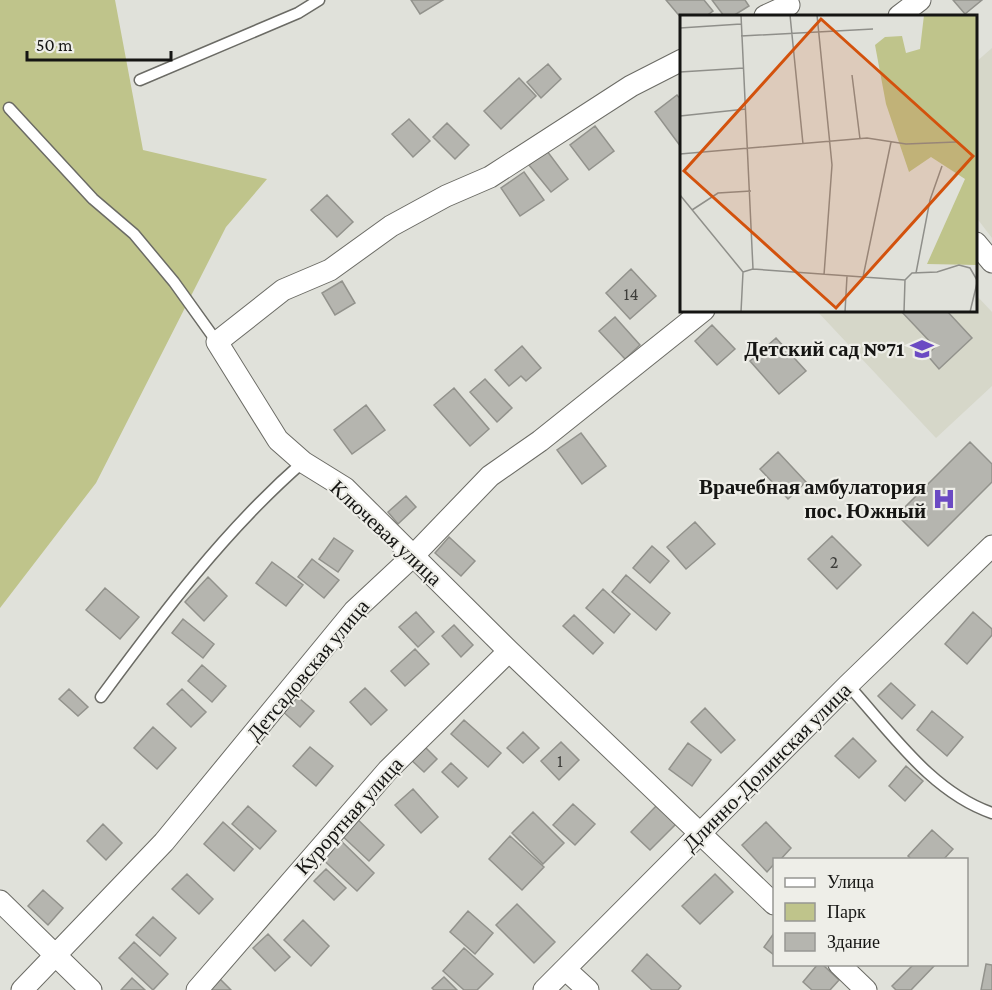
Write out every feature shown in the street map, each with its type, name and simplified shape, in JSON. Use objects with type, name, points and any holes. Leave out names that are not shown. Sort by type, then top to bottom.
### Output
[{"type":"street","points":[[900,15],[920,0]]},
{"type":"street","points":[[768,15],[791,7]]},
{"type":"street","points":[[217,342],[283,290],[330,270],[392,226],[446,196],[490,177],[631,86],[680,61]]},
{"type":"street","points":[[977,245],[992,262]]},
{"type":"street","name":"Детсадовская улица","points":[[22,990],[54,954],[164,842],[347,619],[413,556],[490,476],[540,441],[701,312]]},
{"type":"street","name":"Ключевая улица","points":[[217,342],[278,440],[303,462],[345,488],[509,651],[773,903]]},
{"type":"street","name":"Длинно-Долинская улица","points":[[544,990],[848,685],[992,546]]},
{"type":"street","name":"Курортная улица","points":[[197,990],[388,771],[509,651]]},
{"type":"street","points":[[0,901],[91,990]]},
{"type":"street","points":[[841,966],[866,990]]},
{"type":"street","points":[[565,969],[588,990]]},
{"type":"lane","points":[[140,80],[298,13],[319,0]]},
{"type":"lane","name":"Ключевая улица","points":[[9,108],[93,199],[135,234],[174,282],[217,342]]},
{"type":"lane","points":[[101,698],[185,584],[248,512],[303,462]]},
{"type":"lane","points":[[848,685],[940,785],[970,806],[992,813]]},
{"type":"shaded area","points":[[992,48],[992,238],[977,218],[977,61]]},
{"type":"shaded area","name":"Детский сад №71","points":[[977,296],[992,312],[992,386],[936,438],[818,312],[977,312]]},
{"type":"green space","points":[[0,0],[115,0],[143,150],[267,179],[226,227],[96,483],[0,608]]},
{"type":"building","points":[[411,0],[443,0],[420,14]]},
{"type":"building","points":[[666,0],[704,0],[713,11],[707,15],[680,17]]},
{"type":"building","points":[[712,0],[745,0],[749,6],[735,15],[723,15]]},
{"type":"building","points":[[953,0],[982,0],[965,14]]},
{"type":"building","points":[[548,64],[561,79],[541,98],[527,82]]},
{"type":"building","points":[[519,78],[536,96],[501,129],[484,111]]},
{"type":"building","points":[[677,95],[680,99],[680,146],[655,112]]},
{"type":"building","points":[[409,119],[430,141],[413,157],[392,134]]},
{"type":"building","points":[[447,123],[469,145],[455,159],[433,137]]},
{"type":"building","points":[[595,126],[614,151],[589,170],[570,145]]},
{"type":"building","points":[[547,151],[568,179],[551,192],[529,165]]},
{"type":"building","points":[[524,172],[544,200],[520,216],[501,188]]},
{"type":"building","points":[[327,195],[353,222],[337,237],[311,210]]},
{"type":"building","points":[[631,269],[656,296],[630,319],[606,293]]},
{"type":"building","points":[[342,281],[355,303],[335,315],[322,293]]},
{"type":"building","name":"Детский сад №71","points":[[902,312],[948,312],[972,338],[939,369],[927,355],[935,347]]},
{"type":"building","points":[[615,317],[640,345],[625,359],[599,331]]},
{"type":"building","points":[[712,325],[735,349],[717,365],[695,341]]},
{"type":"building","points":[[776,338],[806,371],[779,394],[750,361]]},
{"type":"building","points":[[522,346],[541,368],[526,381],[521,376],[509,386],[495,370]]},
{"type":"building","points":[[485,379],[512,408],[497,422],[470,392]]},
{"type":"building","points":[[454,388],[489,429],[470,446],[434,405]]},
{"type":"building","points":[[366,405],[385,430],[352,454],[334,430]]},
{"type":"building","points":[[581,433],[606,466],[582,484],[557,450]]},
{"type":"building","name":"Врачебная амбулатория пос. Южный","points":[[970,442],[992,464],[992,482],[928,546],[897,515]]},
{"type":"building","points":[[778,452],[806,482],[788,499],[760,469]]},
{"type":"building","points":[[406,496],[416,507],[398,524],[388,512]]},
{"type":"building","points":[[695,522],[715,544],[686,569],[667,547]]},
{"type":"building","points":[[832,536],[861,565],[837,589],[808,559]]},
{"type":"building","points":[[449,537],[475,561],[461,576],[435,553]]},
{"type":"building","points":[[334,538],[353,551],[338,572],[319,559]]},
{"type":"building","points":[[652,546],[669,561],[650,583],[633,568]]},
{"type":"building","points":[[312,559],[339,580],[324,598],[298,577]]},
{"type":"building","points":[[272,562],[303,585],[286,606],[256,583]]},
{"type":"building","points":[[626,575],[670,613],[656,630],[612,592]]},
{"type":"building","points":[[208,577],[227,596],[204,621],[185,602]]},
{"type":"building","points":[[105,588],[139,617],[120,639],[86,610]]},
{"type":"building","points":[[603,589],[630,614],[614,633],[586,608]]},
{"type":"building","points":[[416,612],[434,632],[418,647],[399,627]]},
{"type":"building","points":[[973,612],[992,629],[992,635],[967,664],[945,644]]},
{"type":"building","points":[[574,615],[603,643],[593,654],[563,626]]},
{"type":"building","points":[[183,619],[214,644],[203,658],[172,633]]},
{"type":"building","points":[[454,625],[473,645],[461,657],[442,636]]},
{"type":"building","points":[[415,649],[429,664],[405,686],[391,671]]},
{"type":"building","points":[[202,665],[226,686],[212,702],[188,681]]},
{"type":"building","points":[[891,683],[915,705],[902,719],[878,696]]},
{"type":"building","points":[[365,688],[387,710],[371,725],[350,702]]},
{"type":"building","points":[[69,689],[88,707],[78,716],[59,699]]},
{"type":"building","points":[[182,689],[206,712],[191,727],[167,704]]},
{"type":"building","points":[[293,693],[314,711],[300,727],[280,709]]},
{"type":"building","points":[[705,708],[735,740],[721,753],[691,722]]},
{"type":"building","points":[[932,711],[963,737],[947,756],[917,730]]},
{"type":"building","points":[[464,720],[501,753],[488,767],[451,734]]},
{"type":"building","points":[[153,727],[176,748],[157,769],[134,748]]},
{"type":"building","points":[[523,732],[539,748],[523,763],[507,748]]},
{"type":"building","points":[[853,738],[876,761],[859,778],[835,756]]},
{"type":"building","points":[[420,742],[437,759],[424,772],[407,756]]},
{"type":"building","points":[[561,742],[579,760],[559,780],[541,761]]},
{"type":"building","points":[[688,743],[711,760],[692,786],[669,769]]},
{"type":"building","points":[[310,747],[333,766],[316,786],[293,766]]},
{"type":"building","points":[[451,763],[467,778],[458,787],[442,772]]},
{"type":"building","points":[[906,766],[923,781],[905,801],[889,786]]},
{"type":"building","points":[[413,789],[438,817],[421,833],[395,805]]},
{"type":"building","points":[[573,804],[595,824],[575,845],[553,825]]},
{"type":"building","points":[[658,804],[677,823],[650,850],[631,832]]},
{"type":"building","points":[[248,806],[276,831],[260,849],[232,824]]},
{"type":"building","points":[[533,812],[564,843],[543,864],[512,833]]},
{"type":"building","points":[[353,815],[384,845],[369,861],[338,832]]},
{"type":"building","points":[[223,822],[253,849],[234,871],[204,844]]},
{"type":"building","points":[[766,822],[791,848],[782,858],[773,858],[773,865],[767,872],[742,845]]},
{"type":"building","points":[[103,824],[122,843],[106,860],[87,841]]},
{"type":"building","points":[[932,830],[953,849],[945,858],[910,858],[908,856]]},
{"type":"building","points":[[335,835],[374,873],[357,891],[317,854]]},
{"type":"building","points":[[510,836],[544,867],[522,890],[489,859]]},
{"type":"building","points":[[326,869],[346,888],[334,900],[314,881]]},
{"type":"building","points":[[187,874],[213,899],[199,914],[172,889]]},
{"type":"building","points":[[715,874],[733,892],[700,924],[682,906]]},
{"type":"building","points":[[43,890],[63,908],[48,925],[28,906]]},
{"type":"building","points":[[517,904],[555,942],[534,963],[496,925]]},
{"type":"building","points":[[468,911],[493,933],[475,954],[450,932]]},
{"type":"building","points":[[153,917],[176,938],[160,956],[136,935]]},
{"type":"building","points":[[303,920],[329,946],[311,966],[284,940]]},
{"type":"building","points":[[268,934],[290,957],[275,971],[253,948]]},
{"type":"building","points":[[773,934],[773,954],[764,947]]},
{"type":"building","points":[[134,942],[168,974],[153,990],[119,958]]},
{"type":"building","points":[[464,948],[493,974],[477,990],[464,990],[443,971]]},
{"type":"building","points":[[647,954],[681,986],[678,990],[652,990],[632,971]]},
{"type":"building","points":[[986,964],[992,965],[992,990],[981,990]]},
{"type":"building","points":[[816,966],[824,966],[839,980],[830,990],[812,990],[803,982]]},
{"type":"building","points":[[912,966],[934,966],[911,990],[896,990],[892,986]]},
{"type":"building","points":[[444,977],[457,990],[434,990],[432,988]]},
{"type":"building","points":[[132,978],[145,990],[121,990]]},
{"type":"building","points":[[220,979],[231,990],[208,990]]},
{"type":"place","name":"Детский сад №71","points":[[922,349]]},
{"type":"place","name":"Врачебная амбулатория пос. Южный","points":[[944,499]]}]
